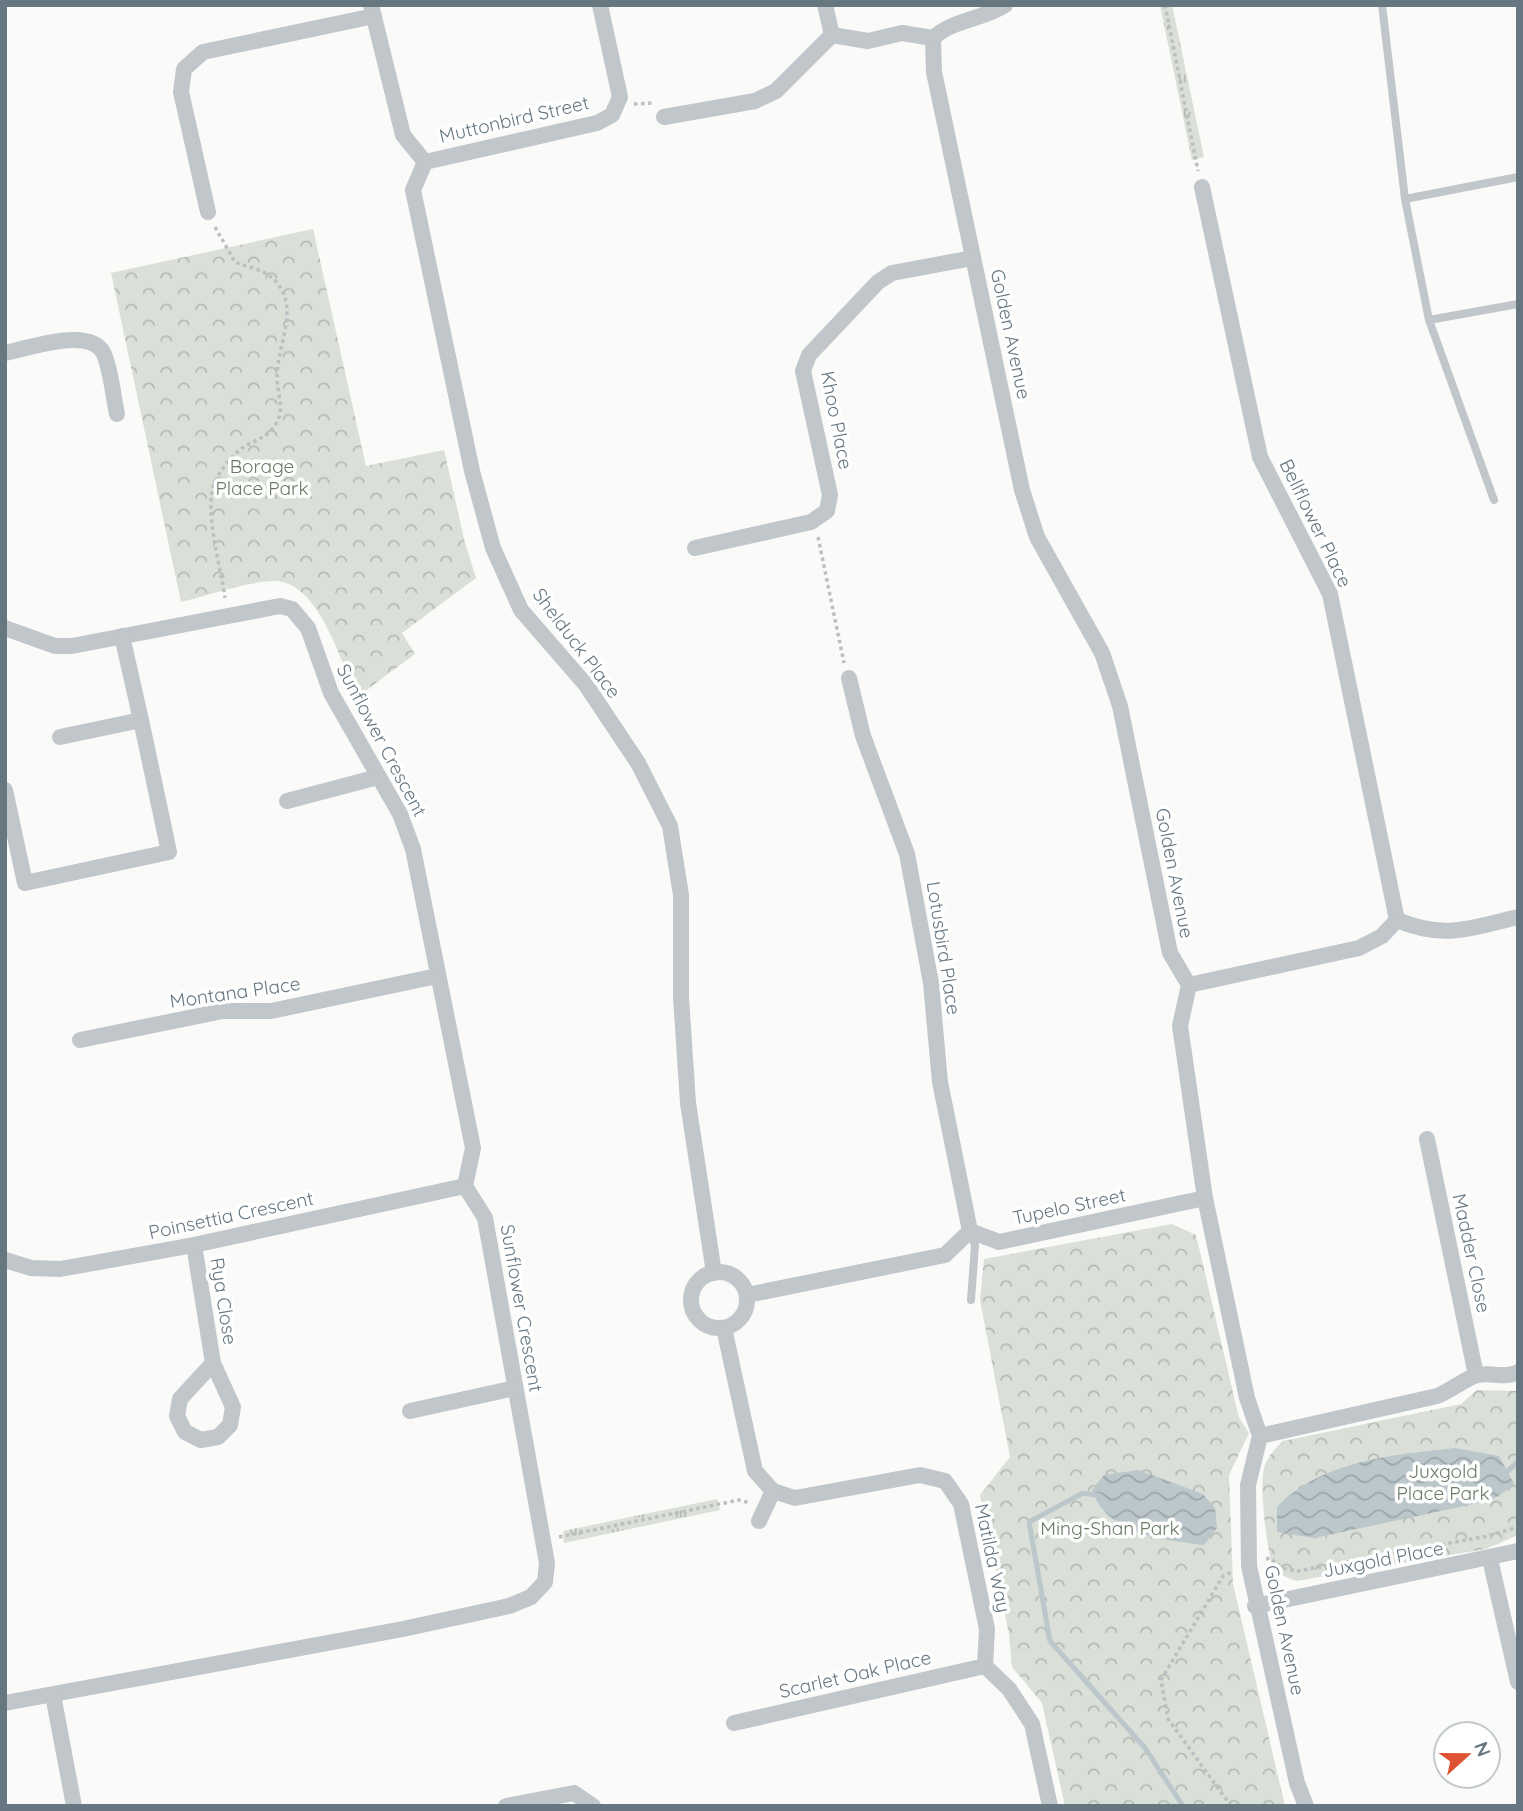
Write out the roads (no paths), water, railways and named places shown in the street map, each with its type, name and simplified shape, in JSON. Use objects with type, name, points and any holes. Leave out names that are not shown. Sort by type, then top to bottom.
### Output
[{"type":"street","name":"Muttonbird Street","points":[[425,162],[597,123],[612,114],[620,97],[600,5]]},
{"type":"street","points":[[825,5],[832,35]]},
{"type":"street","points":[[832,35],[867,41],[902,33],[933,38],[945,27],[992,14],[1004,5]]},
{"type":"street","points":[[208,212],[181,92],[184,69],[203,52],[373,11],[402,135],[425,162]]},
{"type":"street","points":[[664,117],[755,101],[776,91],[832,35]]},
{"type":"street","name":"Golden Avenue","points":[[933,38],[934,72],[1022,490],[1037,537],[1102,653],[1120,706],[1170,953],[1189,985]]},
{"type":"street","name":"Shelduck Place","points":[[425,162],[412,190],[472,471],[493,548],[522,610],[586,685],[638,763],[670,826],[681,895],[681,997],[688,1103],[714,1273]]},
{"type":"street","name":"Bellflower Place","points":[[1202,187],[1260,457],[1330,594],[1397,920]]},
{"type":"street","name":"Khoo Place","points":[[695,548],[811,522],[827,510],[830,495],[803,370],[809,355],[878,282],[892,273],[973,258]]},
{"type":"street","points":[[5,353],[76,339],[92,342],[103,352],[117,414]]},
{"type":"street","name":"Sunflower Crescent","points":[[5,628],[54,646],[72,646],[263,607],[280,606],[292,610],[308,628],[331,693],[400,814],[413,849],[473,1148],[465,1186],[485,1218],[547,1563],[545,1582],[531,1597],[509,1606],[403,1629],[5,1703]]},
{"type":"street","points":[[5,790],[25,883],[169,852],[122,636]]},
{"type":"street","name":"Lotusbird Place","points":[[849,678],[863,736],[907,854],[931,984],[940,1082],[970,1231]]},
{"type":"street","points":[[60,737],[141,720]]},
{"type":"street","points":[[287,801],[378,777]]},
{"type":"street","points":[[1518,917],[1447,933],[1417,929],[1397,920],[1382,936],[1359,948],[1189,985],[1180,1026],[1205,1198],[1247,1398],[1260,1436],[1437,1396],[1457,1388],[1476,1375],[1510,1376],[1518,1372]]},
{"type":"street","name":"Montana Place","points":[[80,1040],[223,1011],[271,1011],[437,976]]},
{"type":"street","name":"Madder Close","points":[[1427,1139],[1476,1375]]},
{"type":"street","name":"Poinsettia Crescent","points":[[5,1260],[31,1268],[60,1269],[194,1245],[465,1186]]},
{"type":"street","name":"Tupelo Street","points":[[970,1231],[999,1242],[1205,1198]]},
{"type":"street","points":[[747,1295],[946,1255],[970,1231]]},
{"type":"street","name":"Rya Close","points":[[194,1245],[213,1363],[233,1408],[230,1424],[218,1437],[201,1440],[185,1432],[177,1416],[178,1408],[180,1399],[213,1363]]},
{"type":"street","points":[[714,1273],[731,1275],[744,1287],[747,1295],[745,1312],[740,1320],[724,1328],[707,1326],[700,1321],[691,1306],[694,1289],[699,1281],[714,1273]]},
{"type":"street","points":[[724,1328],[755,1471],[773,1491],[762,1515]]},
{"type":"street","points":[[410,1411],[515,1388]]},
{"type":"street","name":"Golden Avenue","points":[[1260,1436],[1248,1485],[1249,1566],[1255,1606],[1297,1783],[1306,1806]]},
{"type":"street","name":"Matilda Way","points":[[773,1491],[795,1498],[920,1475],[944,1481],[961,1504],[987,1629],[985,1665]]},
{"type":"street","name":"Juxgold Place","points":[[1255,1606],[1518,1551]]},
{"type":"street","points":[[1490,1559],[1518,1682]]},
{"type":"street","points":[[985,1665],[1009,1689],[1032,1724],[1050,1806]]},
{"type":"street","name":"Scarlet Oak Place","points":[[734,1723],[985,1665]]},
{"type":"street","points":[[54,1695],[74,1806]]},
{"type":"street","points":[[506,1806],[574,1793],[593,1806]]},
{"type":"lane","points":[[1382,5],[1405,199],[1429,320],[1494,500]]},
{"type":"lane","points":[[1405,199],[1518,177]]},
{"type":"lane","points":[[1429,320],[1518,304]]},
{"type":"lane","points":[[970,1231],[975,1245],[971,1300]]},
{"type":"water","points":[[1455,1448],[1499,1456],[1514,1484],[1499,1496],[1483,1502],[1314,1538],[1277,1532],[1277,1507],[1295,1491],[1315,1479],[1360,1462]]},
{"type":"water","points":[[1138,1470],[1203,1494],[1215,1508],[1217,1528],[1204,1545],[1138,1532],[1110,1516],[1099,1505],[1092,1490],[1104,1475]]},
{"type":"waterway","points":[[1502,1476],[1518,1462]]},
{"type":"waterway","points":[[1100,1496],[1083,1493],[1029,1522],[1050,1641],[1145,1748],[1183,1806]]},
{"type":"park label","name":"Borage Place Park","points":[[262,477]]},
{"type":"park label","name":"Juxgold Place Park","points":[[1443,1482]]},
{"type":"park label","name":"Ming-Shan Park","points":[[1110,1528]]}]
